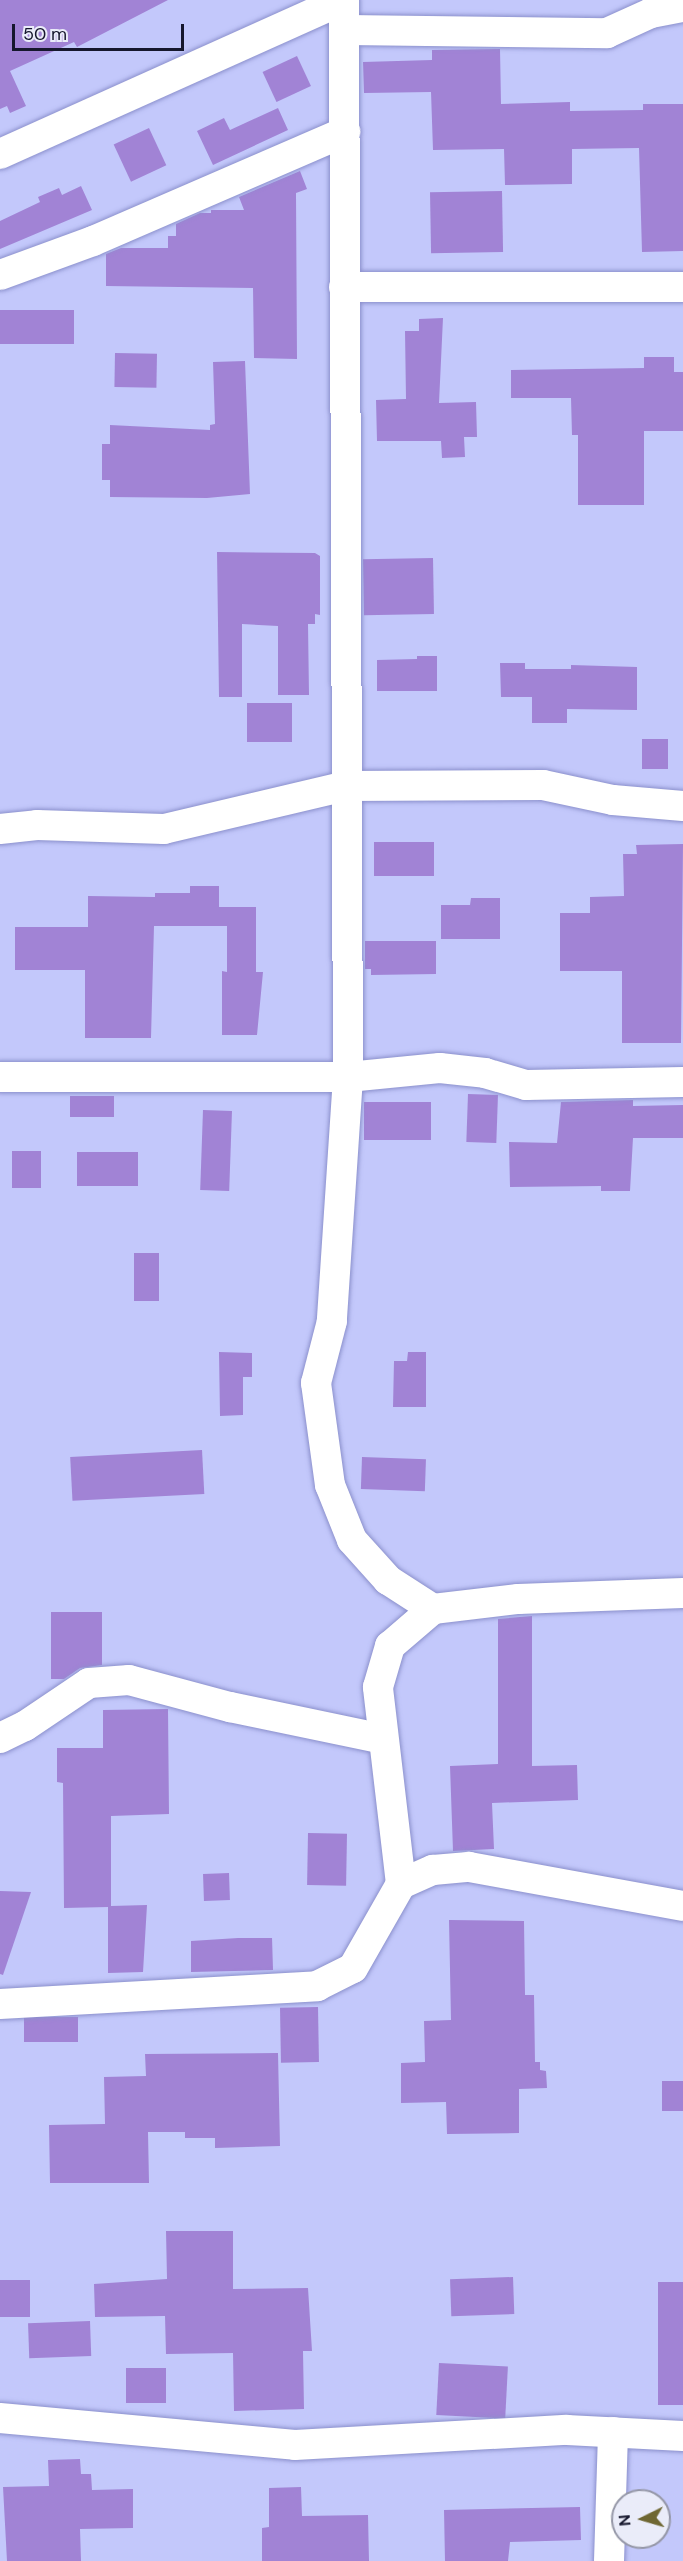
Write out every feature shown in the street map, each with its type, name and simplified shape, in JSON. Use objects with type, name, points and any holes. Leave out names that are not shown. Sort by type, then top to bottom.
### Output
[{"type":"street","points":[[0,153],[343,0],[347,30],[344,287],[348,1077],[332,1322],[316,1383],[330,1485],[352,1540],[388,1580],[433,1609]]},
{"type":"street","points":[[347,30],[607,33],[651,13],[683,7]]},
{"type":"street","points":[[0,275],[93,241],[345,132]]},
{"type":"street","points":[[344,287],[683,287]]},
{"type":"street","points":[[0,829],[37,825],[164,829],[346,786],[543,785],[613,800],[683,806]]},
{"type":"street","points":[[0,1077],[348,1077],[440,1068],[485,1073],[526,1085],[683,1082]]},
{"type":"street","points":[[401,1884],[378,1687],[390,1646],[433,1609],[518,1599],[683,1593]]},
{"type":"street","points":[[0,1738],[24,1726],[89,1683],[129,1680],[230,1707],[383,1739]]},
{"type":"street","points":[[0,2004],[317,1986],[353,1968],[401,1884],[433,1870],[469,1867],[683,1906]]},
{"type":"street","points":[[0,2418],[295,2445],[567,2430],[683,2436]]},
{"type":"street","points":[[609,2561],[614,2432]]},
{"type":"building","points":[[0,0],[168,0],[77,47],[74,42],[10,71],[26,106],[10,113],[7,106],[0,109]]},
{"type":"building","points":[[500,49],[501,104],[570,102],[570,111],[643,110],[643,104],[683,104],[683,251],[642,252],[639,148],[572,149],[572,184],[505,185],[504,149],[433,150],[431,92],[364,93],[363,62],[432,60],[432,50]]},
{"type":"building","points":[[297,56],[311,86],[277,102],[263,72]]},
{"type":"building","points":[[278,108],[288,130],[213,165],[197,131],[224,118],[230,130]]},
{"type":"building","points":[[149,128],[166,165],[131,182],[114,144]]},
{"type":"building","points":[[300,171],[307,189],[296,193],[297,359],[254,358],[253,288],[106,286],[106,254],[121,248],[168,248],[168,236],[176,236],[176,224],[200,213],[211,213],[211,210],[244,210],[239,197]]},
{"type":"building","points":[[81,186],[92,210],[0,249],[0,221],[40,202],[38,197],[59,188],[62,195]]},
{"type":"building","points":[[502,191],[503,252],[431,253],[430,192]]},
{"type":"building","points":[[0,310],[74,310],[74,344],[0,344]]},
{"type":"building","points":[[443,318],[439,403],[476,402],[477,437],[464,437],[465,457],[442,458],[441,441],[377,441],[376,400],[406,399],[405,331],[419,331],[419,319]]},
{"type":"building","points":[[115,353],[157,354],[156,388],[114,387]]},
{"type":"building","points":[[644,357],[674,357],[674,372],[683,372],[683,431],[644,431],[644,505],[578,505],[578,435],[572,435],[571,398],[511,398],[511,370],[644,368]]},
{"type":"building","points":[[245,361],[250,494],[207,498],[110,497],[110,480],[102,480],[102,444],[110,444],[110,425],[210,430],[210,425],[215,424],[213,362]]},
{"type":"building","points":[[217,552],[315,553],[320,556],[320,615],[315,614],[315,624],[308,624],[309,695],[278,695],[278,626],[242,624],[242,697],[219,697]]},
{"type":"building","points":[[433,558],[434,614],[364,615],[363,559]]},
{"type":"building","points":[[417,656],[437,656],[437,691],[377,691],[377,660],[417,659]]},
{"type":"building","points":[[500,663],[525,663],[525,669],[571,669],[571,665],[637,667],[637,710],[567,709],[567,723],[532,723],[532,697],[501,697]]},
{"type":"building","points":[[247,703],[292,703],[292,742],[247,742]]},
{"type":"building","points":[[642,739],[668,739],[668,769],[642,769]]},
{"type":"building","points":[[374,842],[434,842],[434,876],[374,876]]},
{"type":"building","points":[[683,844],[681,1043],[622,1043],[622,971],[560,971],[560,913],[590,913],[590,897],[624,896],[623,854],[637,854],[636,845]]},
{"type":"building","points":[[190,886],[219,886],[219,907],[256,907],[256,972],[263,972],[257,1035],[222,1035],[222,971],[227,972],[227,926],[154,926],[151,1038],[85,1038],[85,970],[15,970],[15,927],[88,927],[88,896],[155,897],[155,893],[190,893]]},
{"type":"building","points":[[471,898],[500,898],[500,939],[441,939],[441,905],[470,905]]},
{"type":"building","points":[[365,941],[436,941],[436,974],[371,975],[371,969],[365,969]]},
{"type":"building","points":[[468,1094],[498,1095],[496,1143],[466,1142]]},
{"type":"building","points":[[70,1096],[114,1096],[114,1117],[70,1117]]},
{"type":"building","points":[[633,1100],[633,1106],[683,1105],[683,1138],[633,1138],[630,1191],[601,1191],[601,1186],[510,1187],[509,1142],[557,1143],[561,1102]]},
{"type":"building","points":[[364,1102],[431,1102],[431,1140],[364,1140]]},
{"type":"building","points":[[203,1110],[232,1111],[229,1191],[200,1190]]},
{"type":"building","points":[[12,1151],[41,1151],[41,1188],[12,1188]]},
{"type":"building","points":[[77,1152],[138,1152],[138,1186],[77,1186]]},
{"type":"building","points":[[134,1253],[159,1253],[159,1301],[134,1301]]},
{"type":"building","points":[[219,1352],[252,1353],[252,1377],[243,1377],[243,1415],[220,1416]]},
{"type":"building","points":[[408,1352],[426,1352],[426,1407],[393,1407],[394,1361],[407,1361]]},
{"type":"building","points":[[202,1450],[204,1494],[72,1501],[70,1457]]},
{"type":"building","points":[[362,1457],[426,1459],[425,1491],[361,1489]]},
{"type":"building","points":[[51,1612],[102,1612],[102,1665],[80,1668],[64,1679],[51,1679]]},
{"type":"building","points":[[532,1616],[532,1766],[577,1765],[578,1800],[492,1803],[494,1849],[453,1851],[450,1766],[498,1764],[498,1619]]},
{"type":"building","points":[[168,1709],[169,1814],[111,1816],[111,1906],[147,1905],[143,1972],[108,1973],[108,1907],[64,1908],[63,1783],[57,1782],[57,1748],[103,1748],[103,1710]]},
{"type":"building","points":[[308,1833],[347,1834],[346,1886],[307,1885]]},
{"type":"building","points":[[229,1873],[230,1900],[204,1901],[203,1874]]},
{"type":"building","points":[[0,1891],[31,1892],[3,1975],[0,1974]]},
{"type":"building","points":[[449,1920],[524,1921],[525,1995],[534,1995],[535,2062],[540,2062],[540,2070],[546,2071],[547,2088],[519,2089],[519,2133],[447,2134],[446,2102],[401,2103],[401,2063],[425,2062],[424,2021],[451,2020]]},
{"type":"building","points":[[272,1938],[273,1970],[191,1972],[191,1941]]},
{"type":"building","points":[[318,2007],[319,2062],[281,2063],[280,2008]]},
{"type":"building","points":[[24,2017],[78,2017],[78,2042],[24,2042]]},
{"type":"building","points":[[278,2053],[280,2146],[215,2148],[215,2138],[185,2138],[185,2132],[148,2132],[149,2183],[50,2183],[49,2125],[105,2124],[104,2077],[146,2076],[145,2054]]},
{"type":"building","points":[[662,2081],[683,2081],[683,2111],[662,2111]]},
{"type":"building","points":[[166,2231],[233,2231],[233,2289],[308,2288],[312,2351],[303,2351],[304,2409],[234,2411],[233,2353],[166,2354],[165,2316],[95,2317],[94,2284],[167,2279]]},
{"type":"building","points":[[513,2277],[514,2314],[451,2316],[450,2279]]},
{"type":"building","points":[[0,2280],[30,2280],[30,2317],[0,2317]]},
{"type":"building","points":[[658,2282],[683,2282],[683,2405],[658,2405]]},
{"type":"building","points":[[90,2321],[91,2356],[29,2358],[28,2323]]},
{"type":"building","points":[[439,2363],[508,2367],[505,2419],[436,2415]]},
{"type":"building","points":[[126,2368],[166,2368],[166,2403],[126,2403]]},
{"type":"building","points":[[80,2459],[81,2474],[91,2474],[92,2490],[133,2489],[133,2528],[80,2529],[81,2561],[7,2561],[3,2487],[49,2486],[48,2460]]},
{"type":"building","points":[[301,2487],[302,2516],[368,2515],[369,2561],[262,2561],[262,2528],[269,2527],[269,2488]]},
{"type":"building","points":[[580,2507],[581,2540],[510,2542],[508,2561],[445,2561],[444,2510]]}]
